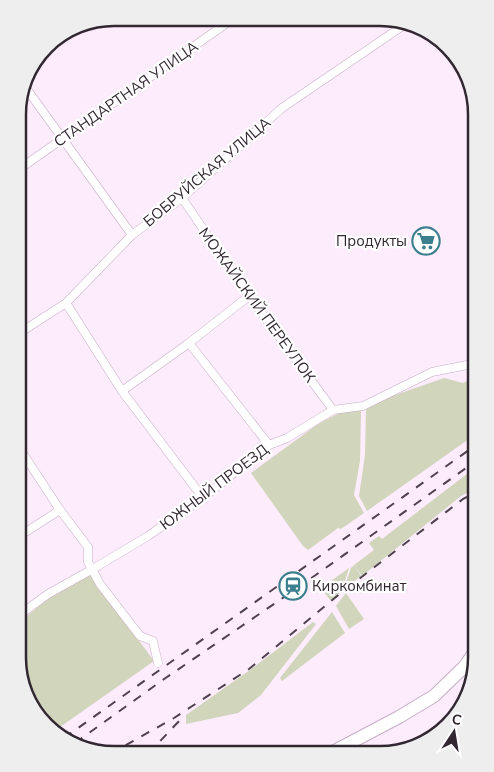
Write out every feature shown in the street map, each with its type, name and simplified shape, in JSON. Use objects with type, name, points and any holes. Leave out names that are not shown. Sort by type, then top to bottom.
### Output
[{"type":"main road","points":[[344,746],[434,696],[468,662]]},
{"type":"street","name":"СТАНДАРТНАЯ УЛИЦА","points":[[26,164],[223,26]]},
{"type":"street","name":"БОБРУЙСКАЯ УЛИЦА","points":[[26,329],[66,302],[132,235],[182,198],[282,108],[399,28]]},
{"type":"street","points":[[29,92],[132,235]]},
{"type":"street","name":"МОЖАЙСКИЙ ПЕРЕУЛОК","points":[[182,198],[250,296],[334,410]]},
{"type":"street","points":[[122,391],[250,296]]},
{"type":"street","points":[[66,302],[122,391],[203,498]]},
{"type":"street","points":[[189,343],[269,445]]},
{"type":"street","name":"ЮЖНЫЙ ПРОЕЗД","points":[[26,610],[48,594],[148,536],[203,498],[269,445],[287,438],[334,410],[363,406],[432,372],[468,364]]},
{"type":"street","points":[[26,458],[60,510],[88,547],[88,562],[100,584],[140,636],[152,642],[158,663]]},
{"type":"street","points":[[26,532],[60,510]]},
{"type":"green space","points":[[444,378],[463,383],[468,380],[468,440],[367,511],[359,496],[365,455],[366,408],[378,401]]},
{"type":"green space","points":[[360,409],[360,461],[354,495],[364,513],[341,529],[338,528],[308,550],[303,546],[251,473],[318,424],[341,412]]},
{"type":"green space","points":[[468,473],[468,492],[362,576],[354,565],[374,550],[369,543],[379,536],[382,539]]},
{"type":"green space","points":[[354,565],[361,576],[343,591],[351,568]]},
{"type":"green space","points":[[349,568],[342,591],[331,601],[323,591],[324,586]]},
{"type":"green space","points":[[91,572],[98,585],[154,661],[60,727],[38,702],[31,686],[27,669],[26,617],[45,601]]},
{"type":"green space","points":[[346,593],[364,619],[349,629],[336,606]]},
{"type":"green space","points":[[332,612],[345,633],[282,681],[280,678]]},
{"type":"green space","points":[[313,622],[316,624],[261,695],[238,713],[186,724],[186,715],[250,670]]},
{"type":"railway","points":[[70,734],[468,451]]},
{"type":"railway","points":[[81,739],[468,467]]},
{"type":"railway","points":[[124,746],[174,718],[249,669],[342,592],[468,496]]},
{"type":"railway","points":[[156,746],[181,719]]},
{"type":"place","name":"Продукты","points":[[426,241]]},
{"type":"place","name":"Киркомбинат","points":[[293,586]]}]
